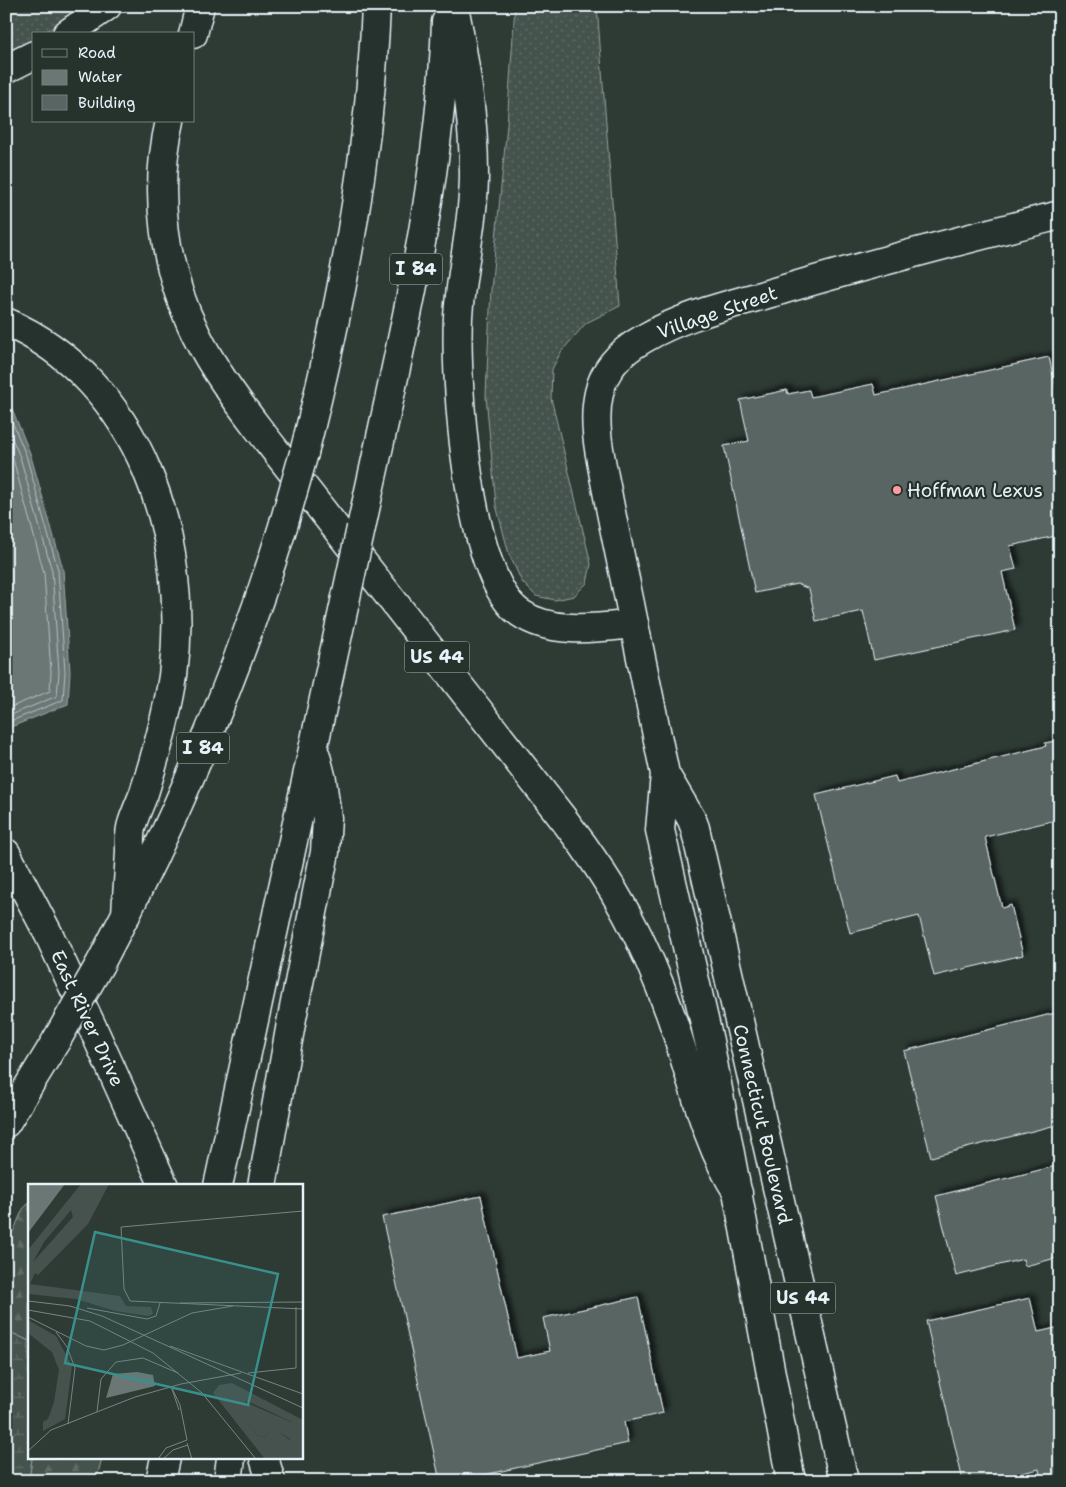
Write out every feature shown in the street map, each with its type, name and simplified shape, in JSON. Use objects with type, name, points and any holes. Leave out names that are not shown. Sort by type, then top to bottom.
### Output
[{"type":"main road","points":[[70,32],[107,6]]},
{"type":"main road","points":[[194,32],[200,6]]},
{"type":"main road","name":"I 84","points":[[6,1123],[56,1042],[126,915],[180,801],[215,717],[253,617],[284,523],[304,453],[324,370],[351,238],[368,121],[376,6]]},
{"type":"main road","name":"I 84","points":[[218,1184],[427,216],[442,92],[446,6]]},
{"type":"main road","points":[[454,6],[470,99],[474,157],[473,194],[458,315],[459,388],[468,476],[481,539],[494,579],[506,599],[517,611],[528,618],[546,625],[577,628],[634,624]]},
{"type":"main road","points":[[6,69],[32,56]]},
{"type":"main road","name":"US 44","points":[[170,122],[163,170],[163,208],[166,237],[181,299],[203,347],[253,422],[565,821],[603,873],[628,914],[652,966],[671,1014],[712,1140],[738,1193]]},
{"type":"main road","name":"Village Street","points":[[634,624],[601,457],[596,419],[598,394],[603,381],[611,366],[624,351],[666,327],[734,304],[876,263],[1060,215]]},
{"type":"main road","points":[[6,322],[37,338],[66,358],[87,377],[115,411],[133,439],[143,460],[155,490],[167,534],[175,591],[175,657],[172,683],[156,751],[144,792],[131,826],[126,915]]},
{"type":"main road","name":"Connecticut Boulevard","points":[[634,624],[665,774],[660,830],[708,1041],[791,1481]]},
{"type":"main road","points":[[262,1184],[292,1018],[325,852],[326,812],[322,780],[314,747]]},
{"type":"main road","name":"Connecticut Boulevard","points":[[665,774],[695,828],[844,1481]]},
{"type":"main road","name":"East River Drive","points":[[8,862],[49,935],[163,1184]]},
{"type":"main road","points":[[160,1481],[165,1460]]},
{"type":"main road","points":[[265,1460],[271,1481]]},
{"type":"green space","points":[[6,6],[86,6],[46,32],[32,32],[32,40],[6,52]]},
{"type":"green space","points":[[515,6],[597,6],[620,306],[586,323],[561,352],[552,369],[551,398],[591,564],[587,583],[574,596],[555,600],[536,596],[522,582],[509,554],[496,505],[486,396],[491,290],[507,125]]},
{"type":"green space","points":[[28,1204],[28,1341],[12,1333],[6,1335],[6,1248],[23,1209]]},
{"type":"green space","points":[[12,1333],[28,1341],[28,1460],[32,1460],[29,1481],[6,1481],[6,1335]]},
{"type":"green space","points":[[32,1460],[101,1460],[96,1481],[29,1481]]},
{"type":"water","points":[[6,394],[30,453],[63,569],[70,672],[68,704],[6,729]]},
{"type":"building","name":"Hoffman Lexus","points":[[1049,357],[1060,405],[1060,535],[1010,546],[1016,569],[1002,572],[1015,630],[874,660],[863,611],[816,621],[809,589],[797,584],[755,593],[724,446],[749,441],[740,400],[787,390],[788,394],[809,390],[811,397],[873,384],[876,395]]},
{"type":"building","points":[[1060,740],[1060,819],[985,837],[1002,908],[1011,905],[1023,955],[934,976],[919,916],[850,933],[816,795],[895,776],[897,783],[1046,746],[1045,743]]},
{"type":"building","points":[[1055,1013],[1060,1034],[1060,1124],[931,1157],[904,1051]]},
{"type":"building","points":[[1060,1165],[1060,1257],[1025,1266],[1023,1259],[956,1276],[936,1196]]},
{"type":"building","points":[[481,1196],[517,1358],[550,1351],[543,1318],[638,1297],[663,1413],[624,1422],[628,1443],[457,1481],[440,1481],[382,1217]]},
{"type":"building","points":[[1030,1298],[1038,1332],[1060,1327],[1060,1481],[1041,1481],[1039,1469],[988,1481],[963,1481],[926,1321]]},
{"type":"place","name":"Hoffman Lexus","points":[[897,490]]}]
